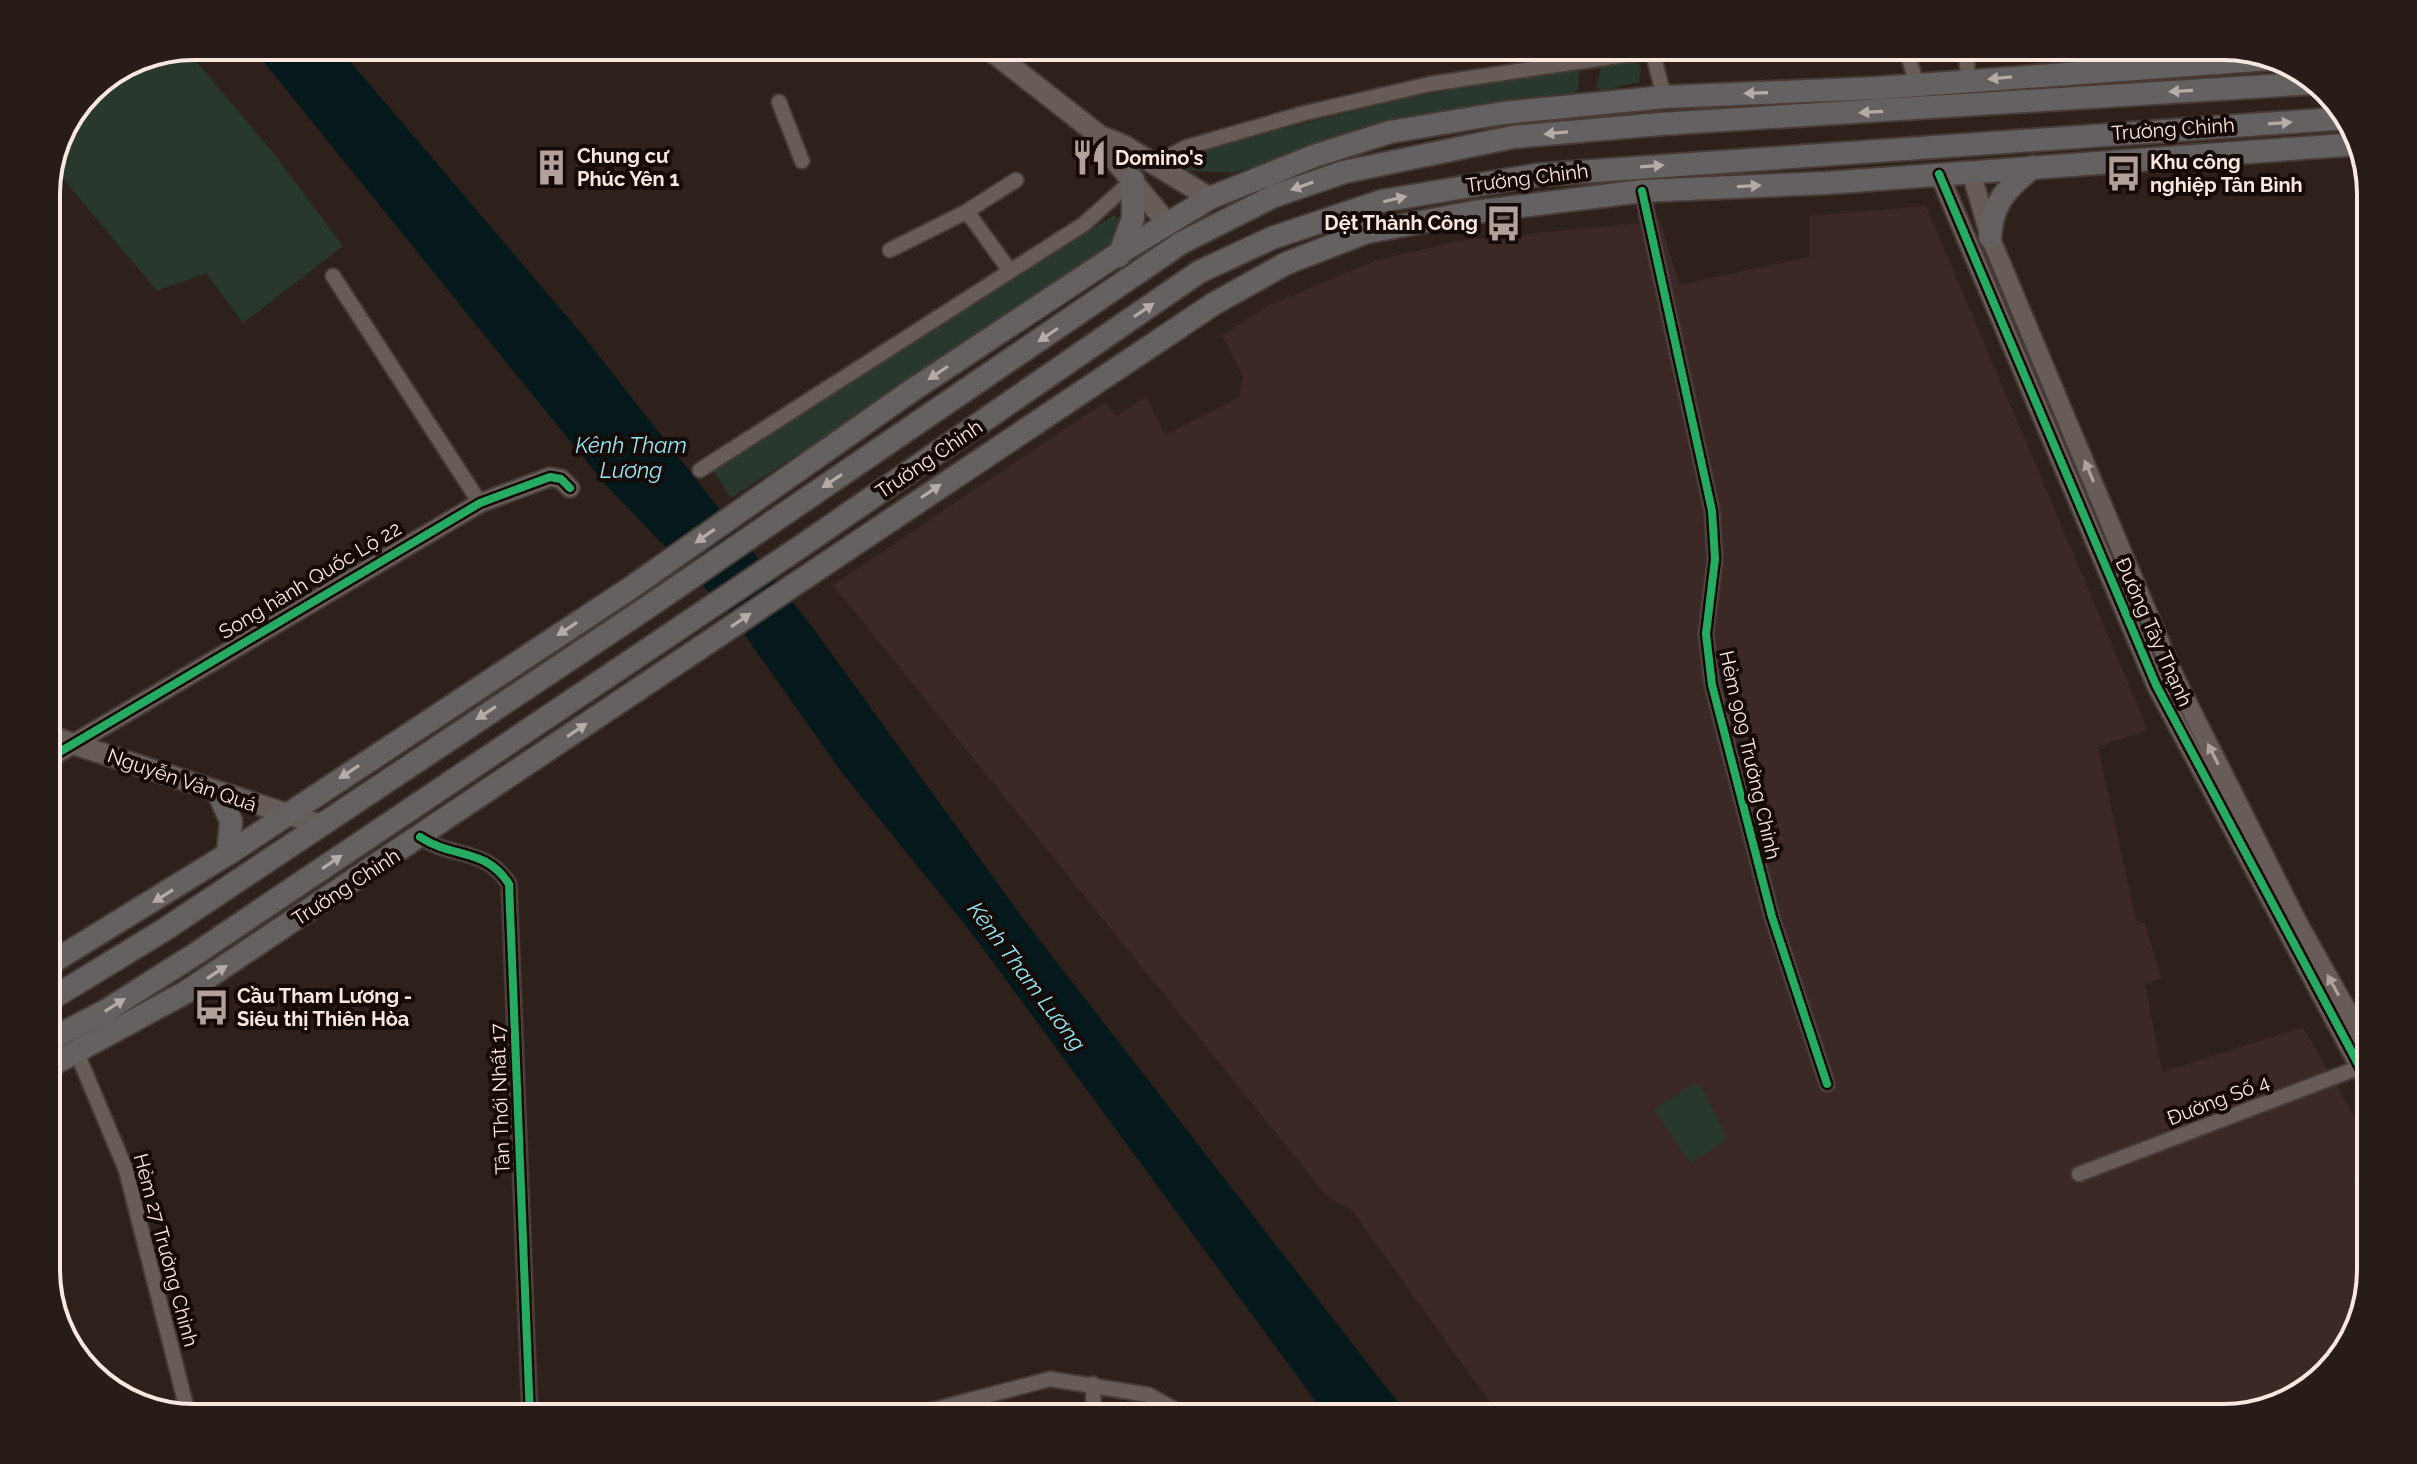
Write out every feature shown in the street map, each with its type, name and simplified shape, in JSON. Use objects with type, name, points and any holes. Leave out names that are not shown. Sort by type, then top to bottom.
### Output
[{"type":"main road","points":[[1003,60],[1100,136],[1123,145],[1151,165],[1210,198],[1225,219],[1256,278]]},
{"type":"main road","points":[[60,957],[228,854],[284,814],[632,587],[911,391],[1121,252],[1210,198],[1314,156],[1390,132],[1503,113],[1664,97],[1917,85],[2241,61]]},
{"type":"main road","points":[[1968,81],[1971,172]]},
{"type":"main road","name":"Trường Chinh","points":[[318,824],[645,609],[1181,243],[1274,196],[1344,172],[1513,137],[2298,84]]},
{"type":"main road","points":[[1917,85],[1939,174]]},
{"type":"main road","name":"Trường Chinh","points":[[60,1035],[194,955],[661,637],[803,545],[1199,272],[1317,221],[1382,201],[1536,175],[2333,119]]},
{"type":"main road","points":[[1990,237],[1991,213],[1998,199],[2033,168],[2086,135]]},
{"type":"main road","points":[[1100,136],[1113,158],[1181,243],[1215,303]]},
{"type":"main road","name":"Trường Chinh","points":[[60,1061],[186,992],[1215,303],[1256,278],[1318,249],[1410,221],[1642,191],[2033,168],[2347,145]]},
{"type":"main road","points":[[1093,304],[1121,252],[1133,218],[1133,180]]},
{"type":"main road","points":[[911,391],[928,416]]},
{"type":"main road","points":[[946,447],[962,470]]},
{"type":"main road","name":"Nguyễn Văn Quá","points":[[60,739],[219,794],[318,824]]},
{"type":"main road","points":[[219,794],[231,821],[228,854]]},
{"type":"main road","points":[[60,993],[164,930],[318,824]]},
{"type":"main road","points":[[67,1031],[77,1053]]},
{"type":"street","points":[[1151,165],[1187,147],[1305,113],[1430,84],[1577,60]]},
{"type":"street","points":[[1654,60],[1664,97]]},
{"type":"street","points":[[1909,60],[1917,85]]},
{"type":"street","points":[[1967,60],[1968,81]]},
{"type":"street","points":[[2111,71],[2122,60]]},
{"type":"street","points":[[779,102],[802,161]]},
{"type":"street","name":"Đường Tây Thạnh","points":[[1971,172],[1990,237],[2174,676],[2292,929],[2357,1031]]},
{"type":"street","name":"Đường Tây Thạnh","points":[[1939,174],[2156,685],[2357,1052]]},
{"type":"street","points":[[890,250],[964,213],[1016,180]]},
{"type":"street","points":[[700,470],[1084,224],[1133,180]]},
{"type":"street","name":"Hẻm 909 Trường Chinh","points":[[1642,191],[1712,511],[1715,559],[1706,634],[1712,685],[1772,917],[1827,1084]]},
{"type":"street","points":[[964,213],[971,217],[1010,271]]},
{"type":"street","points":[[333,276],[480,503]]},
{"type":"street","name":"Song hành Quốc Lộ 22","points":[[76,744],[480,503],[550,477],[561,479],[570,488]]},
{"type":"street","points":[[2101,551],[2119,543]]},
{"type":"street","points":[[2156,685],[2174,676]]},
{"type":"street","points":[[60,753],[76,744]]},
{"type":"street","name":"Tân Thới Nhất 17","points":[[420,837],[435,847],[484,858],[498,867],[509,884],[529,1404]]},
{"type":"street","name":"Hẻm 27 Trường Chinh","points":[[77,1053],[126,1170],[186,1404]]},
{"type":"street","name":"Đường Số 4","points":[[2079,1174],[2357,1068]]},
{"type":"street","points":[[955,1404],[1050,1379],[1149,1395],[1165,1404]]},
{"type":"street","points":[[1093,1384],[1094,1404]]},
{"type":"shaded area","points":[[1926,206],[2148,730],[2098,747],[2137,924],[2145,923],[2161,978],[2145,985],[2162,1072],[2303,1027],[2357,1121],[2357,1270],[2347,1321],[2318,1365],[2274,1394],[2223,1404],[1491,1404],[1352,1210],[1327,1196],[833,585],[1105,402],[1117,416],[1146,397],[1165,435],[1239,397],[1243,377],[1222,336],[1265,307],[1376,260],[1465,240],[1661,221],[1679,285],[1809,257],[1809,216]]},
{"type":"green space","points":[[195,60],[270,149],[343,246],[243,323],[206,273],[157,291],[62,177],[74,135],[106,93],[127,78],[151,67]]},
{"type":"green space","points":[[1635,60],[1641,68],[1639,82],[1602,91],[1596,86],[1602,66]]},
{"type":"green space","points":[[1570,66],[1579,71],[1578,90],[1566,97],[1394,125],[1233,173],[1181,170],[1168,161],[1202,149],[1403,99]]},
{"type":"green space","points":[[1114,215],[1123,223],[1115,248],[731,498],[713,470]]},
{"type":"green space","points":[[1694,1084],[1701,1086],[1726,1136],[1723,1143],[1690,1163],[1654,1109]]},
{"type":"water","name":"Kênh Tham Lương","points":[[262,60],[349,60],[580,332],[813,628],[1024,920],[1399,1404],[1318,1404],[970,931],[843,774],[730,614],[604,483]]},
{"type":"cycle path","points":[[1939,174],[2156,685],[2357,1062]]},
{"type":"cycle path","points":[[1642,191],[1712,511],[1715,559],[1706,634],[1712,685],[1772,917],[1827,1084]]},
{"type":"cycle path","points":[[60,752],[480,503],[550,477],[561,479],[570,488]]},
{"type":"cycle path","points":[[420,837],[490,864],[509,884],[529,1404]]},
{"type":"place","name":"Domino's","points":[[1089,158]]},
{"type":"place","name":"Chung cư Phúc Yên 1","points":[[551,167]]},
{"type":"place","name":"Khu công nghiệp Tân Bình","points":[[2124,173]]},
{"type":"place","name":"Dệt Thành Công","points":[[1504,223]]},
{"type":"place","name":"Cầu Tham Lương - Siêu thị Thiên Hòa","points":[[211,1007]]}]
